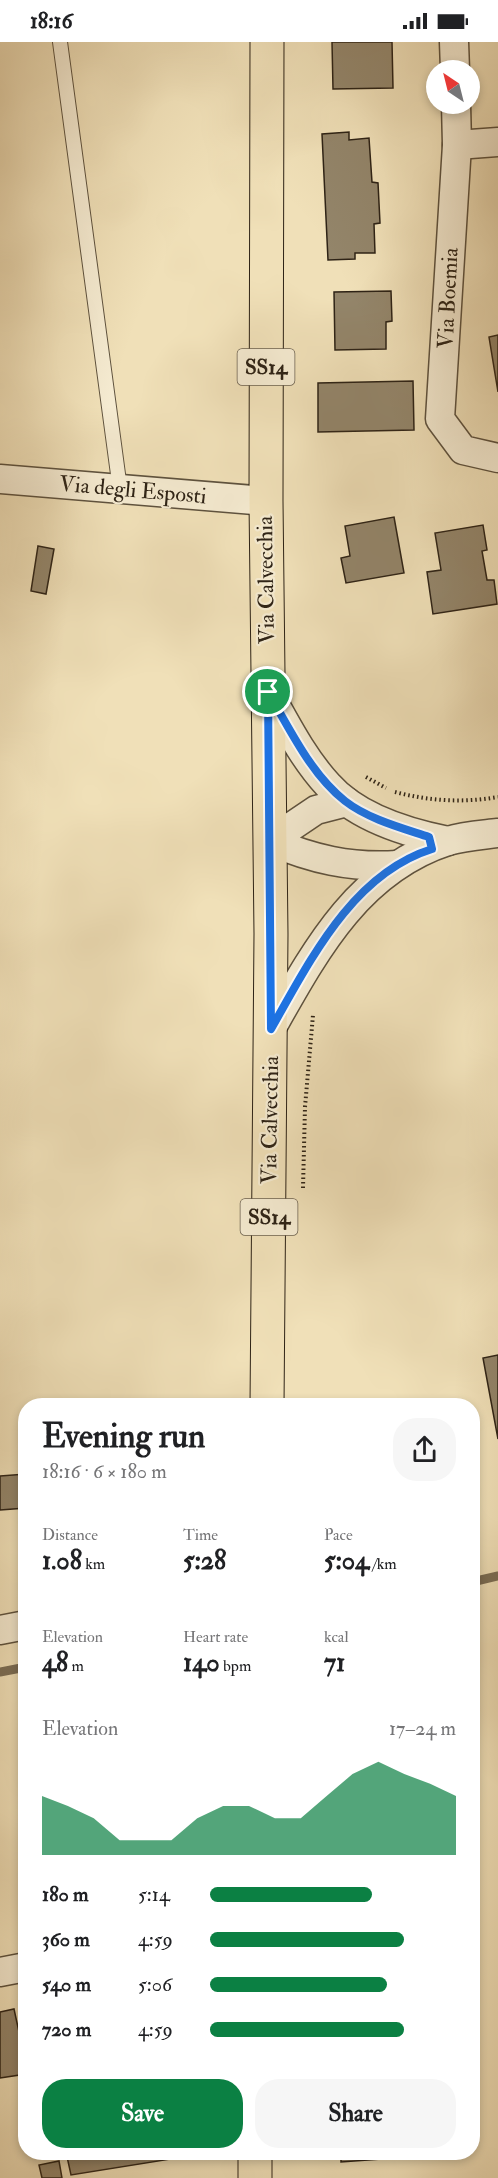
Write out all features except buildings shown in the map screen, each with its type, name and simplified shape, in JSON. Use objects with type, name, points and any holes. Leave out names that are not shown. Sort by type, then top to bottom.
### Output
[{"type":"main road","name":"Via Calvecchia","points":[[267,42],[266,501],[271,1029],[267,1398]]},
{"type":"main road","points":[[255,2160],[255,2178]]},
{"type":"street","points":[[454,42],[455,60]]},
{"type":"street","name":"Via Boemia","points":[[456,114],[457,145],[440,418],[463,450],[498,458]]},
{"type":"street","points":[[457,145],[498,142]]},
{"type":"street","name":"Via degli Esposti","points":[[0,479],[266,501]]},
{"type":"street","points":[[268,692],[312,766],[329,787],[347,802],[382,821],[448,841]]},
{"type":"street","points":[[270,841],[316,810],[347,802]]},
{"type":"street","points":[[271,1029],[337,921],[397,865],[448,841],[498,833]]},
{"type":"street","points":[[270,841],[303,855],[341,864],[397,865]]},
{"type":"street","points":[[0,1630],[18,1627]]},
{"type":"street","points":[[0,1972],[18,1969]]},
{"type":"lane","points":[[60,42],[120,489]]},
{"type":"path","points":[[357,772],[392,792],[424,800],[476,801],[498,797]]},
{"type":"path","points":[[303,1200],[310,1045],[317,1005]]},
{"type":"waterway","points":[[480,1580],[498,1576]]},
{"type":"waterway","points":[[0,1672],[18,1669]]},
{"type":"route","points":[[268,692],[299,746],[329,787],[347,802],[382,821],[429,837],[432,849],[397,865],[364,893],[337,921],[271,1029],[271,934],[268,692]]}]
